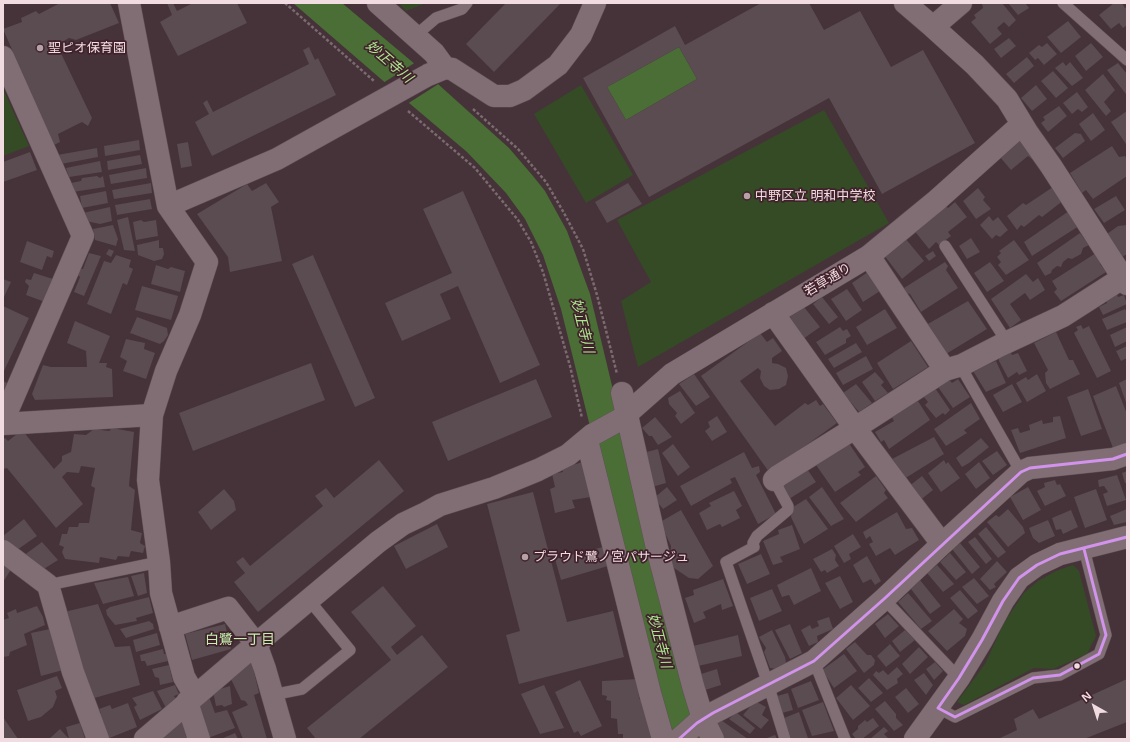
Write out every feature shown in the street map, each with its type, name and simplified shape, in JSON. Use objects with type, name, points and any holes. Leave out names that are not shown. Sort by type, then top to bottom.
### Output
[{"type":"street","points":[[129,3],[168,206],[206,262],[190,315],[166,371],[152,415],[148,480],[159,562],[161,593],[191,699],[199,739]]},
{"type":"street","points":[[378,3],[434,53],[436,71]]},
{"type":"street","points":[[168,206],[277,159],[436,71],[452,69],[494,96],[510,96],[524,90],[558,65],[582,35],[596,3]]},
{"type":"street","points":[[774,480],[778,476],[953,368],[1063,316],[1126,279],[1022,124],[1007,99],[975,65],[904,3]]},
{"type":"street","points":[[933,27],[961,3]]},
{"type":"street","points":[[3,57],[83,236],[3,423],[152,415]]},
{"type":"street","name":"若草通り","points":[[145,739],[378,542],[403,524],[440,505],[494,488],[538,470],[568,455],[590,438],[623,408],[672,374],[869,256],[936,201],[1022,124]]},
{"type":"street","points":[[869,256],[953,368]]},
{"type":"street","points":[[773,313],[942,544]]},
{"type":"street","points":[[623,408],[630,430],[657,548],[700,721],[713,739]]},
{"type":"street","points":[[590,438],[650,693],[663,739]]},
{"type":"street","points":[[679,739],[700,721],[814,661],[884,599],[1021,472],[1030,468],[1113,459],[1127,454]]},
{"type":"street","points":[[915,739],[959,678],[1003,601],[1019,578],[1037,565],[1060,554],[1127,537]]},
{"type":"street","points":[[3,551],[48,585],[73,672],[98,739]]},
{"type":"street","points":[[170,627],[228,608],[256,644],[285,739]]},
{"type":"lane","points":[[416,36],[436,18],[462,9],[468,3]]},
{"type":"lane","points":[[1063,3],[1127,60]]},
{"type":"lane","points":[[945,246],[1007,342]]},
{"type":"lane","points":[[953,368],[965,374],[1021,472]]},
{"type":"lane","points":[[774,480],[788,506],[788,510],[757,536],[753,543],[754,547],[726,562],[768,684],[785,739]]},
{"type":"lane","points":[[938,708],[955,717],[1033,678],[1060,675],[1099,654],[1106,635],[1084,549]]},
{"type":"lane","points":[[48,585],[159,562]]},
{"type":"lane","points":[[884,599],[959,678]]},
{"type":"lane","points":[[272,695],[302,688],[350,650],[309,600]]},
{"type":"lane","points":[[814,661],[845,739]]},
{"type":"path","points":[[285,3],[378,85],[394,94],[401,105],[475,168],[518,220],[531,242],[543,272],[590,438]]},
{"type":"path","points":[[468,105],[518,149],[546,182],[564,212],[583,249],[597,295],[623,408]]},
{"type":"shaded area","points":[[399,3],[426,3],[406,11]]},
{"type":"shaded area","points":[[581,85],[633,175],[586,203],[534,114]]},
{"type":"shaded area","points":[[3,89],[29,146],[3,156]]},
{"type":"shaded area","points":[[824,110],[889,223],[638,367],[621,301],[651,282],[617,220]]},
{"type":"shaded area","points":[[1073,565],[1079,571],[1096,636],[1087,654],[1053,669],[1034,668],[964,705],[957,702],[985,664],[1004,623],[1024,593],[1038,581],[1056,571]]},
{"type":"water","name":"妙正寺川","points":[[293,3],[342,3],[428,75],[509,148],[545,191],[567,231],[590,294],[614,394],[705,739],[667,739],[561,309],[543,255],[525,219],[506,193],[467,152]]},
{"type":"water","points":[[679,47],[697,79],[626,120],[607,87]]},
{"type":"pier","points":[[416,62],[440,83],[407,104],[383,83]]},
{"type":"building","points":[[60,3],[110,3],[119,23],[76,40],[69,38],[57,45],[92,118],[88,126],[82,122],[58,134],[60,142],[54,145],[3,29],[22,22],[21,18],[36,11],[39,14]]},
{"type":"building","points":[[167,3],[173,3],[177,11],[193,3],[237,3],[247,23],[178,56],[160,22],[172,15]]},
{"type":"building","points":[[506,3],[561,3],[494,72],[466,44]]},
{"type":"building","points":[[761,3],[809,3],[824,30],[860,11],[891,67],[923,50],[975,143],[882,194],[829,98],[649,197],[583,78],[675,26],[685,45]],"holes":[[[679,47],[697,79],[626,120],[607,87]]]},
{"type":"building","points":[[1002,3],[1016,20],[1009,27],[1004,22],[997,28],[1002,34],[990,44],[971,22],[976,18],[974,15],[983,8],[982,4]]},
{"type":"building","points":[[1008,3],[1027,3],[1026,4],[1029,8],[1018,15]]},
{"type":"building","points":[[1114,3],[1122,3],[1125,8],[1127,7],[1127,25],[1123,28],[1119,23],[1111,29],[1099,15]]},
{"type":"building","points":[[1068,21],[1081,37],[1061,53],[1047,37]]},
{"type":"building","points":[[1009,38],[1016,46],[1001,58],[994,49]]},
{"type":"building","points":[[1047,43],[1057,54],[1044,65],[1038,58],[1035,60],[1029,53],[1039,45],[1042,47]]},
{"type":"building","points":[[1091,43],[1103,57],[1086,71],[1075,56]]},
{"type":"building","points":[[309,47],[315,60],[318,58],[336,95],[212,156],[195,122],[209,114],[203,103],[207,100],[213,112],[309,64],[303,50]]},
{"type":"building","points":[[1027,57],[1034,66],[1014,83],[1006,74]]},
{"type":"building","points":[[1063,62],[1066,66],[1070,62],[1083,78],[1072,86],[1055,68]]},
{"type":"building","points":[[1118,63],[1127,74],[1126,94],[1107,70]]},
{"type":"building","points":[[1053,71],[1068,88],[1056,98],[1041,81]]},
{"type":"building","points":[[1103,74],[1115,90],[1104,102],[1111,111],[1106,116],[1085,90]]},
{"type":"building","points":[[1036,85],[1047,99],[1032,111],[1021,98]]},
{"type":"building","points":[[1077,92],[1088,107],[1082,112],[1078,109],[1072,114],[1063,103]]},
{"type":"building","points":[[1059,106],[1067,116],[1048,132],[1041,123],[1045,120],[1043,117]]},
{"type":"building","points":[[1127,111],[1127,143],[1126,144],[1111,122]]},
{"type":"building","points":[[1093,113],[1105,130],[1091,141],[1079,124]]},
{"type":"building","points":[[1075,133],[1081,134],[1085,141],[1063,158],[1055,148]]},
{"type":"building","points":[[1021,139],[1035,156],[1032,159],[1028,156],[1011,170],[1000,157]]},
{"type":"building","points":[[139,140],[140,150],[105,156],[104,146]]},
{"type":"building","points":[[188,142],[192,166],[181,168],[177,144]]},
{"type":"building","points":[[1112,146],[1119,157],[1125,156],[1127,159],[1127,176],[1093,199],[1086,190],[1082,193],[1070,173]]},
{"type":"building","points":[[97,148],[98,157],[61,164],[57,155]]},
{"type":"building","points":[[30,152],[37,170],[3,182],[3,162]]},
{"type":"building","points":[[140,155],[142,164],[108,170],[107,161]]},
{"type":"building","points":[[100,161],[102,172],[69,177],[66,168]]},
{"type":"building","points":[[146,168],[147,178],[111,184],[109,175]]},
{"type":"building","points":[[97,176],[100,178],[103,176],[105,187],[73,192],[71,183],[81,181],[82,178]]},
{"type":"building","points":[[151,183],[152,193],[114,199],[112,190]]},
{"type":"building","points":[[266,183],[279,202],[271,207],[282,261],[230,272],[228,257],[197,214],[247,184],[252,191]]},
{"type":"building","points":[[628,183],[642,204],[607,223],[595,202]]},
{"type":"building","points":[[1053,187],[1064,200],[1042,217],[1039,215],[1024,227],[1021,225],[1017,230],[1007,216],[1023,203],[1026,205]]},
{"type":"building","points":[[978,188],[985,197],[983,200],[991,209],[976,219],[963,201]]},
{"type":"building","points":[[106,191],[108,203],[82,208],[80,196]]},
{"type":"building","points":[[463,191],[540,365],[500,383],[458,286],[440,294],[451,319],[402,341],[385,303],[452,273],[423,209]]},
{"type":"building","points":[[1116,196],[1125,210],[1104,223],[1094,209]]},
{"type":"building","points":[[150,199],[152,209],[117,215],[115,205]]},
{"type":"building","points":[[955,202],[967,217],[948,232],[951,236],[939,245],[936,242],[929,249],[913,229],[944,204],[948,208]]},
{"type":"building","points":[[110,207],[112,221],[100,224],[86,221],[83,213]]},
{"type":"building","points":[[1069,211],[1079,226],[1032,256],[1024,242]]},
{"type":"building","points":[[989,216],[993,221],[998,217],[1008,230],[1000,237],[996,235],[992,239],[980,225]]},
{"type":"building","points":[[128,217],[135,251],[124,250],[117,220]]},
{"type":"building","points":[[141,220],[144,222],[156,220],[158,236],[136,240],[133,222]]},
{"type":"building","points":[[113,225],[118,239],[116,246],[95,240],[93,229]]},
{"type":"building","points":[[1127,225],[1127,254],[1122,257],[1107,234],[1118,226]]},
{"type":"building","points":[[1080,233],[1089,245],[1083,248],[1081,254],[1072,259],[1068,258],[1063,262],[1061,267],[1057,266],[1051,273],[1045,276],[1037,263]]},
{"type":"building","points":[[905,238],[924,261],[902,279],[884,255]]},
{"type":"building","points":[[971,238],[980,252],[967,259],[959,246]]},
{"type":"building","points":[[159,240],[159,248],[163,248],[164,254],[162,259],[154,261],[138,255],[137,245]]},
{"type":"building","points":[[1014,240],[1029,260],[1006,275],[998,265],[1001,262],[997,257],[1001,253],[999,251]]},
{"type":"building","points":[[27,241],[54,251],[52,258],[47,256],[42,270],[20,262]]},
{"type":"building","points":[[109,249],[114,251],[111,257],[106,254]]},
{"type":"building","points":[[933,251],[936,256],[929,261],[925,256]]},
{"type":"building","points":[[89,253],[101,256],[84,296],[74,292],[80,277],[78,275],[79,269],[83,269]]},
{"type":"building","points":[[1096,253],[1101,260],[1100,264],[1106,272],[1061,301],[1054,292],[1057,289],[1052,281]]},
{"type":"building","points":[[116,255],[131,260],[129,267],[133,269],[127,285],[123,283],[111,314],[87,304],[104,261],[111,263]]},
{"type":"building","points":[[313,255],[375,398],[355,407],[292,264]]},
{"type":"building","points":[[945,262],[948,266],[946,270],[958,288],[921,312],[910,294],[906,293],[904,288]]},
{"type":"building","points":[[990,262],[1004,281],[987,292],[974,273]]},
{"type":"building","points":[[156,265],[168,269],[171,267],[185,271],[180,292],[151,284]]},
{"type":"building","points":[[868,272],[880,291],[863,302],[852,283]]},
{"type":"building","points":[[34,273],[53,279],[45,302],[26,295],[29,286],[25,282],[26,279],[31,280]]},
{"type":"building","points":[[1026,274],[1033,282],[1038,278],[1045,290],[1030,300],[1025,293],[1010,304],[1021,320],[1010,328],[991,299]]},
{"type":"building","points":[[3,279],[11,282],[4,297],[3,297]]},
{"type":"building","points":[[142,286],[178,296],[171,320],[135,310]]},
{"type":"building","points":[[847,289],[862,310],[846,321],[831,299]]},
{"type":"building","points":[[1117,294],[1118,297],[1124,295],[1127,304],[1103,315],[1099,307],[1107,303],[1106,299]]},
{"type":"building","points":[[822,297],[838,317],[829,324],[813,304]]},
{"type":"building","points":[[968,301],[987,329],[946,354],[926,325]]},
{"type":"building","points":[[3,306],[29,318],[3,373]]},
{"type":"building","points":[[804,307],[820,327],[803,339],[788,318]]},
{"type":"building","points":[[885,309],[897,328],[867,345],[856,327]]},
{"type":"building","points":[[1125,309],[1127,313],[1127,322],[1107,330],[1102,319]]},
{"type":"building","points":[[137,317],[167,328],[168,335],[164,341],[160,344],[130,333]]},
{"type":"building","points":[[75,321],[110,336],[99,363],[107,363],[106,367],[112,369],[113,397],[35,400],[32,394],[43,365],[51,367],[87,367],[86,351],[67,343]]},
{"type":"building","points":[[1081,325],[1083,329],[1089,326],[1111,371],[1097,378],[1074,333],[1078,330],[1076,327]]},
{"type":"building","points":[[840,327],[843,331],[847,329],[851,336],[846,339],[846,343],[825,355],[816,342]]},
{"type":"building","points":[[1127,327],[1127,341],[1115,347],[1110,335]]},
{"type":"building","points":[[1056,332],[1069,360],[1073,360],[1080,374],[1050,389],[1046,383],[1045,373],[1048,370],[1034,343]]},
{"type":"building","points":[[760,333],[767,342],[773,338],[782,351],[772,358],[772,363],[786,368],[788,376],[786,385],[779,389],[770,390],[764,386],[760,378],[761,371],[758,368],[740,381],[775,426],[805,403],[808,405],[816,400],[820,406],[823,404],[837,423],[769,472],[701,376]]},
{"type":"building","points":[[126,339],[145,343],[144,349],[155,353],[146,379],[123,371],[127,361],[120,357]]},
{"type":"building","points":[[911,341],[928,367],[893,389],[877,363]]},
{"type":"building","points":[[856,343],[862,352],[834,368],[828,359]]},
{"type":"building","points":[[1127,346],[1127,358],[1121,361],[1116,351]]},
{"type":"building","points":[[1010,351],[1012,355],[1018,353],[1027,371],[1019,375],[1017,372],[1008,378],[999,361],[999,356]]},
{"type":"building","points":[[866,356],[873,369],[843,385],[836,373]]},
{"type":"building","points":[[996,361],[1006,383],[986,392],[973,371]]},
{"type":"building","points":[[311,363],[325,400],[193,451],[179,413]]},
{"type":"building","points":[[875,372],[884,382],[881,385],[888,393],[875,401],[862,382]]},
{"type":"building","points":[[694,374],[710,397],[696,406],[679,384]]},
{"type":"building","points":[[1037,374],[1046,391],[1027,402],[1016,383],[1026,377],[1028,380]]},
{"type":"building","points":[[536,379],[552,417],[448,461],[432,422]]},
{"type":"building","points":[[949,379],[952,383],[958,379],[970,397],[953,408],[938,387]]},
{"type":"building","points":[[1127,379],[1127,405],[1119,383]]},
{"type":"building","points":[[3,381],[9,384],[3,395]]},
{"type":"building","points":[[856,384],[872,403],[859,412],[843,393]]},
{"type":"building","points":[[1012,384],[1022,402],[1003,412],[993,395]]},
{"type":"building","points":[[1116,386],[1127,414],[1127,444],[1113,448],[1093,396]]},
{"type":"building","points":[[935,388],[950,410],[945,415],[943,413],[936,418],[925,405],[928,402],[923,396]]},
{"type":"building","points":[[1088,389],[1102,429],[1081,436],[1067,397]]},
{"type":"building","points":[[680,391],[695,413],[681,424],[675,416],[677,413],[669,404],[668,398]]},
{"type":"building","points":[[918,401],[930,420],[889,449],[884,440],[881,442],[875,432],[894,421],[891,416]]},
{"type":"building","points":[[971,403],[980,419],[964,430],[967,433],[946,446],[934,429]]},
{"type":"building","points":[[717,416],[727,432],[712,441],[705,431],[710,427],[708,422]]},
{"type":"building","points":[[1060,416],[1066,438],[1020,453],[1011,430],[1018,428],[1020,433],[1030,430],[1029,425],[1042,420],[1043,424],[1053,422],[1053,417]]},
{"type":"building","points":[[655,417],[672,437],[658,445],[652,436],[649,436],[642,428]]},
{"type":"building","points":[[112,428],[134,432],[129,486],[135,490],[131,530],[142,533],[140,543],[145,546],[143,553],[131,551],[129,557],[118,556],[116,560],[100,557],[99,563],[65,559],[62,552],[64,547],[59,545],[62,534],[67,534],[69,527],[78,527],[79,523],[89,523],[95,488],[91,486],[95,468],[81,466],[79,473],[67,472],[62,477],[83,504],[56,528],[7,468],[3,469],[3,439],[5,438],[8,441],[22,430],[54,469],[62,461],[62,456],[71,452],[74,434],[86,435],[94,429],[109,431]]},
{"type":"building","points":[[934,437],[944,454],[904,479],[892,459]]},
{"type":"building","points":[[981,438],[989,447],[962,467],[956,458]]},
{"type":"building","points":[[848,442],[865,467],[858,472],[861,475],[835,492],[816,465]]},
{"type":"building","points":[[673,444],[690,467],[678,476],[662,453]]},
{"type":"building","points":[[658,449],[666,483],[652,487],[643,453]]},
{"type":"building","points":[[997,451],[1007,465],[993,475],[982,461]]},
{"type":"building","points":[[744,452],[752,468],[759,466],[760,472],[756,475],[776,514],[758,524],[735,477],[730,479],[732,483],[691,506],[680,486]]},
{"type":"building","points":[[379,460],[404,491],[258,612],[234,582],[245,573],[236,562],[243,557],[250,566],[323,506],[315,496],[326,488],[334,498]]},
{"type":"building","points":[[944,460],[946,464],[948,462],[960,478],[941,492],[928,473]]},
{"type":"building","points":[[583,462],[591,497],[572,500],[575,508],[555,513],[550,489],[555,487],[552,474],[563,472],[562,468]]},
{"type":"building","points":[[979,462],[990,478],[976,489],[965,474]]},
{"type":"building","points":[[805,466],[816,482],[789,499],[779,481]]},
{"type":"building","points":[[1127,471],[1127,483],[1125,483],[1122,473]]},
{"type":"building","points":[[1117,475],[1126,500],[1107,506],[1103,494],[1108,492],[1104,486],[1099,487],[1098,480]]},
{"type":"building","points":[[876,476],[886,490],[884,493],[888,498],[856,522],[840,503]]},
{"type":"building","points":[[922,476],[933,490],[919,501],[908,487]]},
{"type":"building","points":[[1055,480],[1057,485],[1060,484],[1066,496],[1045,506],[1037,491],[1045,487],[1044,483]]},
{"type":"building","points":[[667,487],[677,500],[663,509],[654,498]]},
{"type":"building","points":[[822,487],[844,519],[831,526],[809,497]]},
{"type":"building","points":[[1028,487],[1041,510],[1023,520],[1010,497]]},
{"type":"building","points":[[224,489],[234,501],[236,510],[211,530],[198,512]]},
{"type":"building","points":[[1096,489],[1107,520],[1085,528],[1074,497]]},
{"type":"building","points":[[734,491],[742,506],[736,510],[740,518],[722,527],[720,524],[707,530],[699,513],[711,506],[709,503]]},
{"type":"building","name":"プラウド鷺ノ宮パサージュ","points":[[533,492],[567,622],[613,611],[624,657],[519,684],[506,635],[520,631],[487,504]]},
{"type":"building","points":[[806,499],[828,529],[804,544],[791,517],[793,507]]},
{"type":"building","points":[[1008,509],[1023,527],[1025,533],[1008,547],[987,522],[996,515],[999,517]]},
{"type":"building","points":[[1127,509],[1127,522],[1114,525],[1110,516]]},
{"type":"building","points":[[681,510],[713,566],[698,579],[689,578],[674,568],[670,561],[671,546],[660,522]]},
{"type":"building","points":[[1071,510],[1078,527],[1063,534],[1061,529],[1056,530],[1052,518]]},
{"type":"building","points":[[897,512],[906,529],[912,528],[919,540],[895,555],[890,548],[876,556],[869,544],[873,542],[870,536],[866,539],[863,532]]},
{"type":"building","points":[[24,519],[37,536],[14,552],[3,543],[3,536]]},
{"type":"building","points":[[1048,520],[1055,536],[1039,543],[1033,538],[1029,528]]},
{"type":"building","points":[[437,524],[448,547],[406,569],[394,546]]},
{"type":"building","points":[[792,525],[800,549],[780,557],[783,562],[773,565],[763,541],[779,534],[778,530]]},
{"type":"building","points":[[986,527],[1006,552],[998,558],[978,534]]},
{"type":"building","points":[[853,534],[861,547],[849,554],[851,559],[844,563],[834,546]]},
{"type":"building","points":[[975,537],[992,559],[986,564],[968,542]]},
{"type":"building","points":[[42,542],[58,560],[39,572],[23,556]]},
{"type":"building","points":[[960,543],[980,567],[972,574],[952,549]]},
{"type":"building","points":[[603,547],[608,566],[561,580],[555,559]]},
{"type":"building","points":[[832,549],[836,555],[835,560],[839,566],[827,573],[825,570],[821,572],[813,559]]},
{"type":"building","points":[[950,553],[966,572],[956,580],[940,562]]},
{"type":"building","points":[[761,554],[770,574],[747,584],[738,564]]},
{"type":"building","points":[[867,556],[881,581],[875,585],[871,579],[863,583],[853,565]]},
{"type":"building","points":[[997,561],[1007,572],[994,584],[996,587],[990,590],[980,579]]},
{"type":"building","points":[[3,562],[12,568],[3,582]]},
{"type":"building","points":[[937,565],[954,584],[943,592],[927,573]]},
{"type":"building","points":[[811,568],[821,591],[794,605],[789,595],[782,597],[777,585]]},
{"type":"building","points":[[144,573],[147,593],[138,596],[131,576]]},
{"type":"building","points":[[840,576],[853,602],[840,609],[825,583]]},
{"type":"building","points":[[128,577],[134,596],[103,604],[94,583]]},
{"type":"building","points":[[974,578],[989,596],[977,604],[962,587]]},
{"type":"building","points":[[723,579],[733,606],[722,610],[721,604],[703,612],[706,618],[694,623],[685,598],[694,595],[693,590]]},
{"type":"building","points":[[920,580],[941,606],[930,614],[911,589]]},
{"type":"building","points":[[383,586],[416,626],[391,647],[397,655],[422,635],[448,667],[359,739],[316,739],[307,728],[391,660],[351,612]]},
{"type":"building","points":[[772,589],[782,611],[759,621],[750,598]]},
{"type":"building","points":[[960,590],[978,611],[968,619],[950,598]]},
{"type":"building","points":[[908,593],[932,621],[921,629],[898,602]]},
{"type":"building","points":[[149,597],[153,613],[136,618],[137,621],[115,625],[107,615],[106,610],[110,607]]},
{"type":"building","points":[[98,604],[115,647],[130,646],[140,685],[91,699],[64,612]]},
{"type":"building","points":[[37,606],[43,617],[45,625],[24,634],[27,645],[10,652],[9,656],[3,657],[3,620],[9,618],[7,613],[16,609],[17,613]]},
{"type":"building","points":[[954,609],[963,619],[959,623],[967,629],[965,636],[947,651],[928,631]]},
{"type":"building","points":[[888,614],[899,626],[885,638],[875,624]]},
{"type":"building","points":[[829,617],[833,629],[817,636],[818,642],[809,646],[801,630],[810,625],[812,629],[819,626],[817,621]]},
{"type":"building","points":[[149,621],[153,624],[154,629],[126,638],[120,629]]},
{"type":"building","points":[[225,624],[231,649],[192,660],[185,634]]},
{"type":"building","points":[[790,624],[802,653],[790,659],[775,630]]},
{"type":"building","points":[[50,629],[63,670],[41,676],[31,633]]},
{"type":"building","points":[[772,630],[785,657],[786,663],[776,669],[770,668],[764,652],[766,648],[759,637]]},
{"type":"building","points":[[905,630],[915,640],[900,652],[892,641]]},
{"type":"building","points":[[157,633],[160,645],[136,652],[133,640]]},
{"type":"building","points":[[738,635],[742,656],[698,666],[693,646]]},
{"type":"building","points":[[855,642],[867,655],[871,655],[875,660],[874,665],[864,673],[846,649]]},
{"type":"building","points":[[890,644],[900,656],[886,667],[877,656]]},
{"type":"building","points":[[919,647],[928,657],[910,674],[902,664]]},
{"type":"building","points":[[163,649],[164,654],[168,654],[168,661],[147,666],[145,661],[141,661],[140,655]]},
{"type":"building","points":[[844,654],[857,671],[834,688],[822,670]]},
{"type":"building","points":[[935,662],[943,671],[934,680],[926,669]]},
{"type":"building","points":[[252,663],[259,693],[254,695],[267,739],[243,739],[232,712],[248,705],[245,701],[241,700],[230,677],[233,671]]},
{"type":"building","points":[[169,665],[173,682],[160,685],[159,678],[155,677],[152,669]]},
{"type":"building","points":[[897,667],[903,674],[897,679],[898,683],[887,690],[873,675],[876,671],[879,673],[883,670],[888,675]]},
{"type":"building","points":[[717,669],[721,685],[705,690],[701,674]]},
{"type":"building","points":[[924,673],[933,685],[926,695],[914,680]]},
{"type":"building","points":[[57,676],[62,688],[55,691],[57,697],[53,707],[41,717],[28,721],[17,690]]},
{"type":"building","points":[[869,678],[883,693],[871,702],[858,688]]},
{"type":"building","points":[[638,679],[639,699],[644,700],[654,739],[623,739],[623,734],[618,734],[617,719],[611,718],[611,701],[606,700],[607,696],[602,695],[602,681]]},
{"type":"building","points":[[1127,679],[1127,722],[1084,739],[998,739],[1017,730],[1014,719],[1033,709],[1039,719]]},
{"type":"building","points":[[580,680],[602,726],[581,736],[578,731],[574,733],[555,692]]},
{"type":"building","points":[[811,681],[819,700],[798,708],[791,689]]},
{"type":"building","points":[[175,685],[179,694],[174,696],[176,700],[166,708],[157,691]]},
{"type":"building","points":[[544,685],[564,728],[540,734],[521,694]]},
{"type":"building","points":[[851,685],[870,706],[853,720],[836,698]]},
{"type":"building","points":[[230,686],[232,704],[224,707],[222,705],[216,706],[213,691]]},
{"type":"building","points":[[906,688],[919,704],[908,713],[895,697]]},
{"type":"building","points":[[153,691],[162,709],[140,720],[134,707],[137,705],[132,698]]},
{"type":"building","points":[[788,693],[793,710],[782,713],[777,696]]},
{"type":"building","points":[[208,694],[215,713],[227,710],[235,728],[208,738],[196,705]]},
{"type":"building","points":[[755,701],[766,707],[762,715],[769,720],[761,729],[743,715]]},
{"type":"building","points":[[885,701],[896,714],[896,718],[903,725],[894,731],[875,709]]},
{"type":"building","points":[[823,702],[834,731],[812,736],[802,710]]},
{"type":"building","points":[[128,703],[137,727],[107,739],[96,714],[101,713],[99,709],[110,705],[112,709]]},
{"type":"building","points":[[736,712],[755,728],[750,734],[729,719]]},
{"type":"building","points":[[799,712],[808,738],[791,739],[784,718]]},
{"type":"building","points":[[3,717],[18,739],[3,739]]},
{"type":"building","points":[[873,718],[879,726],[862,739],[856,739],[852,734],[858,729],[858,726],[865,720],[867,722]]},
{"type":"building","points":[[721,720],[748,739],[718,739],[709,726]]},
{"type":"building","points":[[182,721],[188,730],[185,734],[189,739],[160,739]]},
{"type":"building","points":[[80,723],[85,739],[69,739],[66,727]]},
{"type":"building","points":[[884,727],[888,731],[884,734],[889,739],[870,739]]},
{"type":"building","points":[[60,729],[69,739],[49,739]]},
{"type":"building","points":[[235,733],[238,739],[221,739]]},
{"type":"building","points":[[775,735],[777,739],[764,739]]},
{"type":"transit line","points":[[679,739],[697,723],[713,713],[814,661],[884,599],[1021,472],[1030,468],[1113,459],[1127,454]]},
{"type":"transit line","points":[[1084,549],[1106,635],[1099,654],[1060,675],[1033,678],[955,717],[938,708],[959,678],[1003,601],[1019,578],[1037,565],[1060,554],[1127,537]]},
{"type":"place","name":"聖ピオ保育園","points":[[40,48]]},
{"type":"place","name":"中野区立 明和中学校","points":[[747,196]]},
{"type":"place","name":"プラウド鷺ノ宮パサージュ","points":[[525,557]]},
{"type":"district","name":"白鷺一丁目","points":[[240,640]]}]
